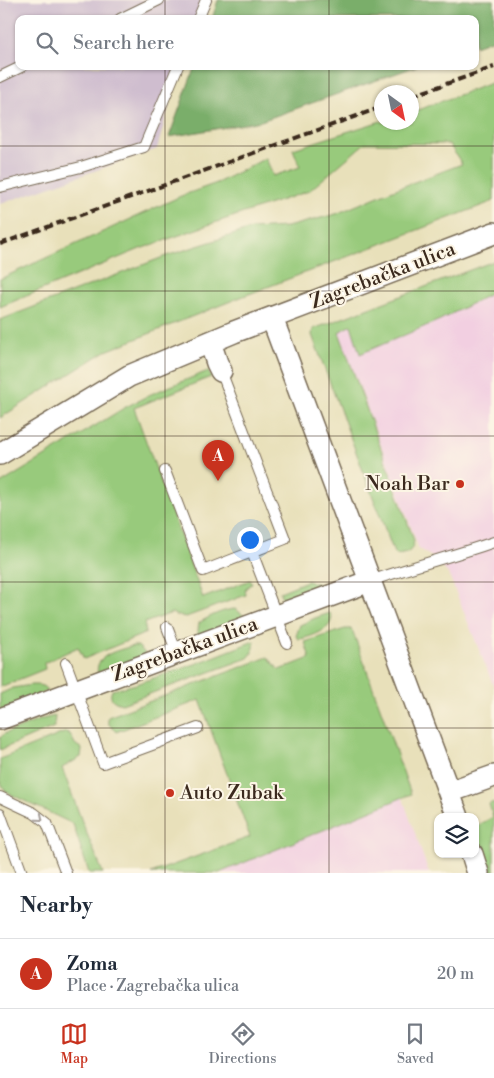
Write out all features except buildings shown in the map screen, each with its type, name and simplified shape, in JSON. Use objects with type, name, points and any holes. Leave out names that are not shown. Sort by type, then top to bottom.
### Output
[{"type":"street","name":"Zagrebačka ulica","points":[[0,454],[129,376],[210,342],[494,233]]},
{"type":"street","points":[[272,318],[456,813]]},
{"type":"street","points":[[210,342],[221,371]]},
{"type":"street","name":"Zagrebačka ulica","points":[[0,719],[370,581]]},
{"type":"street","points":[[448,792],[494,776]]},
{"type":"street","points":[[473,858],[478,873]]},
{"type":"lane","points":[[128,15],[159,0]]},
{"type":"lane","points":[[200,15],[206,0]]},
{"type":"lane","points":[[0,77],[15,70]]},
{"type":"lane","points":[[0,188],[81,167],[144,147],[176,70]]},
{"type":"lane","points":[[165,471],[203,571],[285,539],[221,371]]},
{"type":"lane","points":[[370,581],[494,542]]},
{"type":"lane","points":[[252,552],[287,643]]},
{"type":"lane","points":[[166,627],[177,653]]},
{"type":"lane","points":[[66,663],[103,763],[198,728]]},
{"type":"lane","points":[[0,797],[34,813],[47,823],[66,873]]},
{"type":"lane","points":[[0,813],[22,873]]},
{"type":"shaded area","points":[[0,0],[212,0],[206,15],[15,15],[15,70],[181,70],[175,84],[157,149],[0,204]]},
{"type":"shaded area","points":[[494,266],[494,687],[449,575],[437,560],[419,549],[337,325]]},
{"type":"shaded area","points":[[402,796],[429,873],[201,873]]},
{"type":"green space","points":[[218,0],[494,0],[494,39],[479,45],[479,15],[213,15]]},
{"type":"green space","points":[[194,70],[406,70],[261,121],[169,137]]},
{"type":"green space","points":[[494,82],[494,201],[241,297],[106,351],[0,418],[0,320],[166,256],[251,229],[287,227],[336,214],[462,164],[449,144],[365,143],[309,191],[140,249],[0,307],[0,279],[181,196],[217,183],[266,158],[273,176],[300,167],[293,149],[374,123],[374,130],[419,130],[419,109]]},
{"type":"green space","points":[[494,261],[494,292],[440,320],[360,354],[351,325],[339,332],[414,540],[409,552],[396,555],[312,335],[313,329]]},
{"type":"green space","points":[[208,371],[211,377],[134,408],[203,598],[250,580],[252,583],[245,589],[246,595],[186,617],[172,613],[144,623],[146,633],[84,659],[78,647],[44,663],[45,669],[0,687],[0,484],[124,408],[151,394]]},
{"type":"green space","points":[[307,581],[318,584],[321,591],[294,602],[281,596],[280,592]]},
{"type":"green space","points":[[235,609],[246,617],[197,638],[199,623],[216,614]]},
{"type":"green space","points":[[330,613],[332,617],[330,623],[321,632],[298,639],[296,636],[300,625]]},
{"type":"green space","points":[[345,629],[351,629],[353,632],[411,794],[219,873],[151,873],[250,837],[200,700],[116,732],[108,723],[108,717],[268,657],[279,670],[310,658],[305,642]]},
{"type":"green space","points":[[254,641],[253,650],[248,658],[122,704],[111,698],[112,690],[198,663]]},
{"type":"green space","points":[[138,646],[146,657],[98,674],[99,662],[108,654]]},
{"type":"green space","points":[[31,685],[42,686],[47,691],[0,711],[0,694],[13,688]]},
{"type":"green space","points":[[55,716],[54,727],[0,750],[0,738],[4,734]]},
{"type":"green space","points":[[66,732],[70,734],[75,744],[82,749],[81,757],[62,768],[103,873],[89,873],[73,824],[6,792],[0,782],[0,759]]},
{"type":"green space","points":[[494,802],[494,873],[492,873],[479,840],[479,825],[493,817],[489,804]]},
{"type":"railway","points":[[419,94],[494,67]]},
{"type":"railway","points":[[0,244],[374,110]]},
{"type":"place","name":"Zoma","points":[[218,481]]},
{"type":"place","name":"Noah Bar","points":[[460,484]]},
{"type":"place","name":"Auto Zubak","points":[[170,793]]}]
